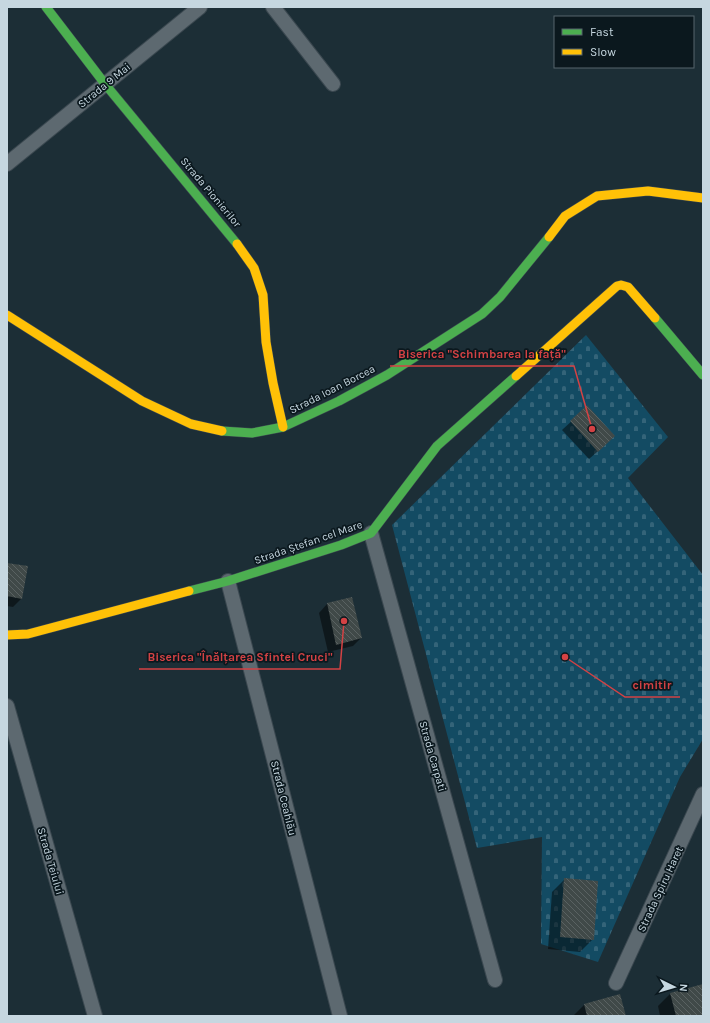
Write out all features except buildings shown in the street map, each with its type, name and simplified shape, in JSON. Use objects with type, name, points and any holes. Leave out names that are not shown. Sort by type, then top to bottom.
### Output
[{"type":"street","name":"Strada Pionierilor","points":[[46,7],[105,84],[243,251],[254,268],[263,295],[266,342],[273,383],[283,426]]},
{"type":"street","name":"Strada 9 Mai","points":[[7,164],[200,7]]},
{"type":"street","points":[[273,7],[333,84]]},
{"type":"street","name":"Strada Ioan Borcea","points":[[7,315],[142,401],[191,424],[217,431],[252,433],[283,426],[339,401],[387,375],[482,314],[500,298],[565,216],[597,196],[648,191],[703,198]]},
{"type":"street","name":"Strada Ștefan cel Mare","points":[[7,635],[28,634],[228,581],[341,545],[371,533],[437,446],[617,286],[621,285],[628,287],[703,375]]},
{"type":"street","name":"Strada Carpati","points":[[371,533],[495,980]]},
{"type":"street","name":"Strada Ceahlău","points":[[228,581],[340,1016]]},
{"type":"street","name":"Strada Teiului","points":[[7,706],[95,1016]]},
{"type":"street","name":"Strada Spiru Haret","points":[[616,983],[703,794]]},
{"type":"green space","points":[[586,335],[668,437],[628,478],[703,575],[703,739],[680,777],[598,962],[541,944],[542,837],[477,848],[392,525]]},
{"type":"traffic: fast","points":[[46,7],[105,84],[237,244]]},
{"type":"traffic: fast","points":[[222,431],[252,433],[283,427],[339,401],[387,375],[482,314],[500,297],[549,237]]},
{"type":"traffic: fast","points":[[655,318],[703,375]]},
{"type":"traffic: fast","points":[[189,591],[228,581],[341,545],[371,533],[437,446],[516,376]]},
{"type":"traffic: slow","points":[[549,237],[565,216],[597,196],[648,191],[703,198]]},
{"type":"traffic: slow","points":[[237,244],[254,268],[263,295],[266,342],[283,427]]},
{"type":"traffic: slow","points":[[516,376],[617,286],[621,285],[628,287],[655,318]]},
{"type":"traffic: slow","points":[[7,315],[142,401],[191,424],[222,431]]},
{"type":"traffic: slow","points":[[7,635],[28,634],[189,591]]},
{"type":"place","name":"Biserica \"Schimbarea la față\"","points":[[592,429]]},
{"type":"place","name":"Biserica \"Înălțarea Sfintei Cruci\"","points":[[344,621]]},
{"type":"place","name":"cimitir","points":[[565,657]]}]
